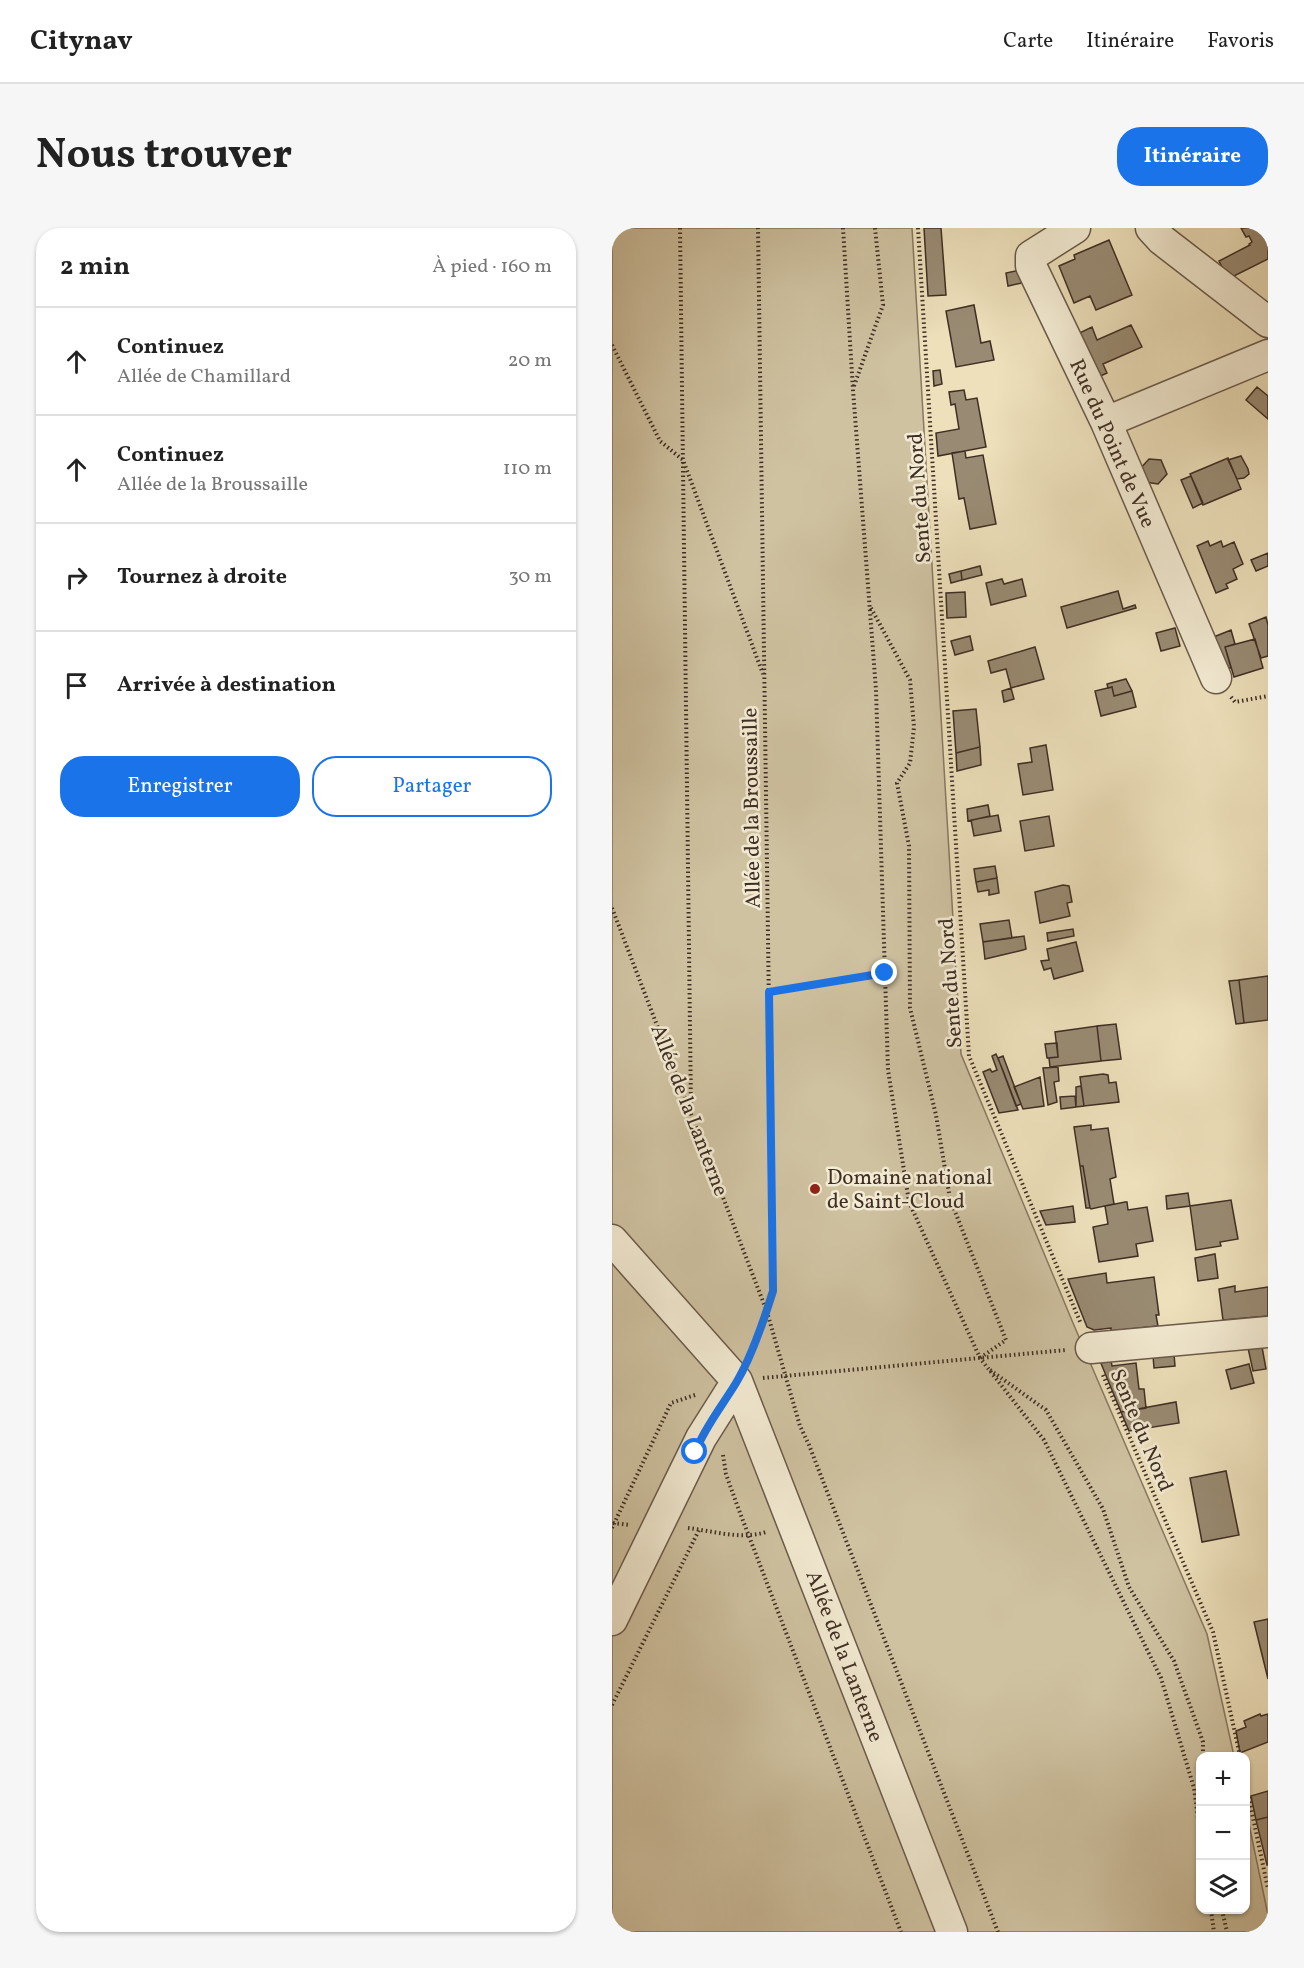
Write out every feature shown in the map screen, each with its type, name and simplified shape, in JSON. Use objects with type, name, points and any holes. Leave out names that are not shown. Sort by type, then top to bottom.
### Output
[{"type":"street","name":"Rue du Point de Vue","points":[[1075,228],[1031,256],[1031,266],[1106,422],[1216,678]]},
{"type":"street","points":[[1151,228],[1162,240],[1268,322]]},
{"type":"street","points":[[1106,422],[1268,355]]},
{"type":"street","points":[[612,1240],[737,1381],[701,1437],[612,1620]]},
{"type":"street","points":[[1091,1348],[1268,1332]]},
{"type":"street","name":"Allée de la Lanterne","points":[[737,1381],[952,1932]]},
{"type":"path","points":[[680,228],[692,1112]]},
{"type":"path","name":"Allée de la Broussaille","points":[[737,1381],[773,1291],[758,228]]},
{"type":"path","points":[[843,228],[876,690],[888,1070],[909,1202],[980,1358],[1044,1440],[1161,1678],[1194,1788],[1196,1806]]},
{"type":"path","points":[[853,390],[883,305],[875,228]]},
{"type":"path","name":"Sente du Nord","points":[[918,228],[969,1056],[1213,1632],[1238,1752]]},
{"type":"path","points":[[612,345],[660,441],[683,460],[765,677]]},
{"type":"path","points":[[869,604],[910,680],[914,727],[910,763],[897,783],[909,846],[910,1008],[936,1115],[950,1199],[1006,1340],[980,1358]]},
{"type":"path","points":[[1234,702],[1268,696]]},
{"type":"path","name":"Allée de la Lanterne","points":[[612,908],[692,1112],[766,1312],[800,1426],[998,1932]]},
{"type":"path","points":[[769,992],[885,973]]},
{"type":"path","points":[[613,1525],[671,1403],[737,1381],[1091,1348]]},
{"type":"path","points":[[986,1367],[1046,1410],[1103,1509],[1129,1587],[1174,1662],[1203,1742],[1203,1752]]},
{"type":"path","points":[[722,1451],[726,1474],[901,1932]]},
{"type":"path","points":[[656,1530],[681,1527],[723,1534],[749,1535],[773,1529],[791,1519]]},
{"type":"path","points":[[612,1705],[699,1530]]},
{"type":"path","points":[[1250,1806],[1268,1889]]},
{"type":"path","points":[[1212,1914],[1214,1932]]},
{"type":"path","points":[[1223,1914],[1227,1932]]},
{"type":"shaded area","name":"Domaine national de Saint-Cloud","points":[[612,228],[912,228],[961,1054],[1073,1323],[1207,1634],[1233,1752],[1196,1752],[1196,1914],[1250,1914],[1250,1829],[1268,1915],[1268,1932],[612,1932]]},
{"type":"building","points":[[924,228],[941,228],[946,295],[928,296]]},
{"type":"building","points":[[1241,228],[1268,228],[1268,259],[1228,279],[1219,261],[1252,242]]},
{"type":"building","points":[[1109,240],[1132,295],[1096,310],[1090,296],[1074,303],[1059,266],[1075,259],[1074,255]]},
{"type":"building","points":[[1026,269],[1031,281],[1008,286],[1006,273]]},
{"type":"building","points":[[974,305],[981,343],[990,341],[994,360],[956,367],[946,311]]},
{"type":"building","points":[[1131,325],[1142,347],[1103,364],[1107,373],[1089,381],[1071,337],[1092,327],[1097,340]]},
{"type":"building","points":[[940,370],[942,384],[934,386],[933,371]]},
{"type":"building","points":[[1257,387],[1268,396],[1268,419],[1246,400]]},
{"type":"building","points":[[964,390],[966,400],[977,398],[986,447],[938,456],[936,433],[959,429],[955,404],[951,405],[949,392]]},
{"type":"building","points":[[965,451],[966,458],[983,455],[996,524],[970,529],[964,498],[959,499],[952,453]]},
{"type":"building","points":[[1241,456],[1249,474],[1237,479],[1228,460]]},
{"type":"building","points":[[1228,458],[1241,489],[1203,505],[1190,474]]},
{"type":"building","points":[[1149,459],[1161,460],[1167,474],[1158,484],[1145,482],[1140,469]]},
{"type":"building","points":[[1191,476],[1203,503],[1193,508],[1181,480]]},
{"type":"building","points":[[1208,541],[1210,546],[1221,541],[1223,547],[1234,542],[1243,564],[1233,569],[1237,579],[1226,584],[1228,588],[1216,593],[1197,546]]},
{"type":"building","points":[[1268,553],[1268,566],[1256,571],[1251,560]]},
{"type":"building","points":[[980,566],[982,575],[962,580],[961,571]]},
{"type":"building","points":[[961,571],[962,580],[951,583],[949,574]]},
{"type":"building","points":[[1002,579],[1004,584],[1022,579],[1026,596],[991,605],[986,583]]},
{"type":"building","points":[[1118,591],[1123,609],[1135,605],[1136,608],[1067,628],[1061,607]]},
{"type":"building","points":[[965,592],[966,617],[947,618],[946,593]]},
{"type":"building","points":[[1266,617],[1268,656],[1261,658],[1249,624]]},
{"type":"building","points":[[1175,628],[1180,646],[1161,651],[1156,633]]},
{"type":"building","points":[[1231,630],[1235,644],[1225,647],[1231,668],[1220,670],[1211,638]]},
{"type":"building","points":[[970,636],[973,650],[955,655],[951,641]]},
{"type":"building","points":[[1255,639],[1263,668],[1234,677],[1225,647]]},
{"type":"building","points":[[1035,647],[1044,679],[1011,688],[1006,669],[991,673],[988,661]]},
{"type":"building","points":[[1126,679],[1132,691],[1114,696],[1112,687],[1108,688],[1107,684]]},
{"type":"building","points":[[1112,687],[1114,696],[1132,691],[1136,707],[1101,716],[1095,691]]},
{"type":"building","points":[[1011,688],[1014,699],[1004,702],[1002,691]]},
{"type":"building","points":[[976,709],[980,747],[956,753],[953,711]]},
{"type":"building","points":[[1046,745],[1053,790],[1023,795],[1018,764],[1032,762],[1030,748]]},
{"type":"building","points":[[980,747],[981,765],[957,771],[956,753]]},
{"type":"building","points":[[988,805],[990,816],[968,821],[967,809]]},
{"type":"building","points":[[998,815],[1001,831],[974,836],[971,820]]},
{"type":"building","points":[[1049,816],[1054,846],[1025,851],[1020,821]]},
{"type":"building","points":[[995,866],[997,878],[976,882],[974,869]]},
{"type":"building","points":[[997,878],[999,893],[989,895],[989,890],[978,892],[976,882]]},
{"type":"building","points":[[1063,885],[1069,886],[1072,902],[1067,903],[1070,916],[1040,923],[1035,892]]},
{"type":"building","points":[[1009,920],[1012,938],[983,942],[980,924]]},
{"type":"building","points":[[1073,929],[1074,936],[1048,941],[1047,933]]},
{"type":"building","points":[[1024,936],[1026,949],[985,959],[983,942]]},
{"type":"building","points":[[1076,942],[1083,971],[1054,979],[1051,968],[1044,970],[1041,961],[1049,960],[1047,949]]},
{"type":"building","points":[[1268,976],[1268,1020],[1244,1023],[1239,980]]},
{"type":"building","points":[[1239,980],[1244,1023],[1236,1024],[1229,981]]},
{"type":"building","points":[[1116,1024],[1121,1059],[1101,1061],[1097,1026]]},
{"type":"building","points":[[1097,1026],[1101,1061],[1050,1067],[1049,1058],[1058,1057],[1055,1032]]},
{"type":"building","points":[[1057,1043],[1058,1057],[1047,1058],[1045,1044]]},
{"type":"building","points":[[996,1054],[1018,1110],[999,1113],[983,1072],[990,1069],[992,1072],[997,1070],[992,1056]]},
{"type":"building","points":[[1003,1056],[1021,1104],[1016,1106],[998,1058]]},
{"type":"building","points":[[1058,1067],[1059,1081],[1054,1082],[1057,1102],[1048,1105],[1043,1068]]},
{"type":"building","points":[[1108,1075],[1109,1083],[1116,1082],[1119,1102],[1084,1106],[1080,1077]]},
{"type":"building","points":[[1040,1077],[1044,1106],[1023,1109],[1014,1087]]},
{"type":"building","points":[[1081,1086],[1084,1106],[1076,1107],[1076,1087]]},
{"type":"building","points":[[1075,1096],[1076,1107],[1061,1109],[1060,1097]]},
{"type":"building","points":[[1091,1125],[1091,1130],[1108,1128],[1116,1177],[1110,1179],[1114,1204],[1091,1209],[1083,1166],[1080,1166],[1074,1127]]},
{"type":"building","points":[[1080,1166],[1083,1166],[1090,1208],[1086,1208]]},
{"type":"building","points":[[1188,1193],[1190,1206],[1167,1209],[1166,1196]]},
{"type":"building","points":[[1231,1200],[1238,1239],[1220,1242],[1221,1246],[1196,1250],[1190,1206]]},
{"type":"building","points":[[1127,1202],[1128,1210],[1147,1207],[1153,1241],[1136,1244],[1138,1256],[1099,1262],[1093,1227],[1108,1224],[1105,1206]]},
{"type":"building","points":[[1073,1206],[1075,1222],[1046,1225],[1040,1211]]},
{"type":"building","points":[[1215,1254],[1218,1278],[1198,1281],[1195,1258]]},
{"type":"building","points":[[1106,1273],[1107,1283],[1154,1277],[1159,1315],[1156,1315],[1158,1326],[1111,1331],[1111,1328],[1094,1330],[1087,1327],[1068,1279]]},
{"type":"building","points":[[1235,1286],[1235,1292],[1268,1287],[1268,1316],[1223,1320],[1219,1289]]},
{"type":"building","points":[[1262,1347],[1266,1369],[1253,1371],[1248,1348]]},
{"type":"building","points":[[1174,1354],[1175,1366],[1154,1368],[1153,1356]]},
{"type":"building","points":[[1111,1360],[1112,1366],[1136,1363],[1139,1389],[1144,1389],[1146,1408],[1121,1412],[1100,1361]]},
{"type":"building","points":[[1249,1364],[1254,1383],[1231,1389],[1226,1370]]},
{"type":"building","points":[[1176,1402],[1179,1423],[1129,1431],[1121,1412]]},
{"type":"building","points":[[1226,1471],[1239,1535],[1202,1542],[1190,1478]]},
{"type":"building","points":[[1268,1619],[1268,1679],[1254,1622]]},
{"type":"building","points":[[1260,1714],[1261,1716],[1268,1714],[1268,1742],[1240,1752],[1236,1731],[1246,1727],[1244,1721]]},
{"type":"building","points":[[1268,1791],[1268,1817],[1256,1820],[1251,1796]]},
{"type":"building","points":[[1268,1817],[1268,1865],[1267,1865],[1256,1820]]},
{"type":"place","name":"Domaine national de Saint-Cloud","points":[[815,1189]]},
{"type":"route","points":[[695,1452],[701,1437],[737,1381],[773,1291],[769,992],[885,973]]}]
